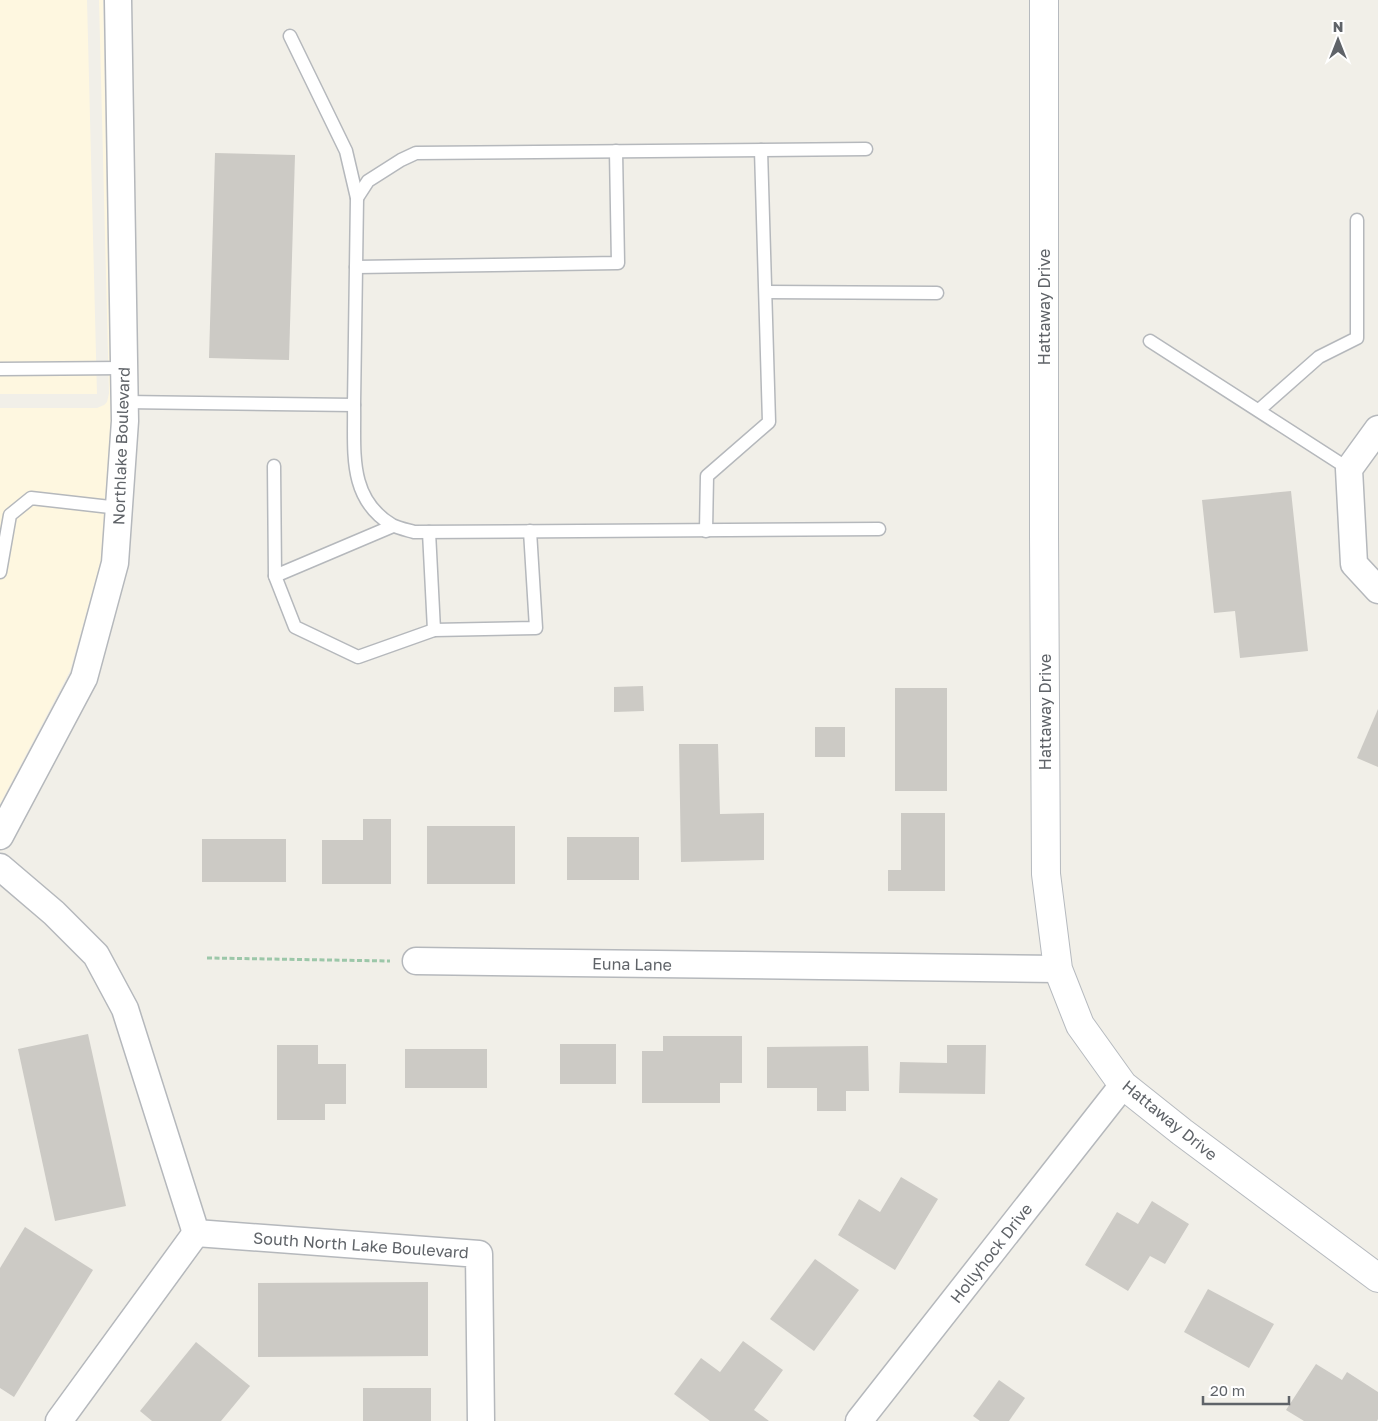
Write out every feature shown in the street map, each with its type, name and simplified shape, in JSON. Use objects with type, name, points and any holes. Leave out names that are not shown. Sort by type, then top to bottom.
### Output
[{"type":"street","name":"Northlake Boulevard","points":[[0,836],[84,678],[115,563],[125,421],[118,0]]},
{"type":"street","name":"Hattaway Drive","points":[[1044,0],[1046,874],[1058,969],[1080,1025],[1123,1085],[1182,1132],[1378,1278]]},
{"type":"street","points":[[1378,429],[1350,469],[1354,564],[1378,590]]},
{"type":"street","points":[[0,867],[54,914],[96,955],[125,1009],[196,1233],[58,1421]]},
{"type":"street","name":"Euna Lane","points":[[416,961],[1058,969]]},
{"type":"street","name":"Hollyhock Drive","points":[[866,1419],[1123,1085]]},
{"type":"street","name":"South North Lake Boulevard","points":[[196,1233],[479,1254],[481,1421]]},
{"type":"lane","points":[[290,36],[346,151],[357,198],[354,405],[356,474],[373,510],[393,526],[414,532],[879,529]]},
{"type":"lane","points":[[357,198],[368,181],[401,160],[416,153],[866,149]]},
{"type":"lane","points":[[706,531],[707,476],[769,422],[761,150]]},
{"type":"lane","points":[[356,267],[618,262],[616,151]]},
{"type":"lane","points":[[1259,410],[1319,358],[1357,338],[1357,220]]},
{"type":"lane","points":[[766,292],[937,293]]},
{"type":"lane","points":[[1150,341],[1350,469]]},
{"type":"lane","points":[[0,369],[124,368]]},
{"type":"lane","points":[[125,402],[354,405]]},
{"type":"lane","points":[[274,466],[275,576],[295,627],[358,657],[434,630],[536,628],[530,531]]},
{"type":"lane","points":[[0,572],[10,515],[32,498],[119,508]]},
{"type":"lane","points":[[275,576],[393,526]]},
{"type":"lane","points":[[429,532],[434,630]]},
{"type":"path","points":[[206,958],[416,961]]},
{"type":"shaded area","points":[[0,0],[87,0],[97,394],[0,394]]},
{"type":"shaded area","points":[[99,0],[103,0],[111,421],[101,560],[70,671],[0,804],[0,408],[97,408],[107,402],[109,393]]},
{"type":"building","points":[[215,153],[295,155],[289,360],[209,358]]},
{"type":"building","points":[[1291,491],[1308,651],[1240,658],[1235,611],[1214,613],[1202,500]]},
{"type":"building","points":[[643,686],[644,711],[614,712],[614,687]]},
{"type":"building","points":[[895,688],[947,688],[947,791],[895,791]]},
{"type":"building","points":[[1378,709],[1378,767],[1357,758]]},
{"type":"building","points":[[815,727],[845,727],[845,757],[815,757]]},
{"type":"building","points":[[679,744],[718,744],[720,814],[764,813],[764,860],[681,862]]},
{"type":"building","points":[[901,813],[945,813],[945,891],[888,891],[888,870],[901,870]]},
{"type":"building","points":[[363,819],[391,819],[391,884],[322,884],[322,840],[363,840]]},
{"type":"building","points":[[427,826],[515,826],[515,884],[427,884]]},
{"type":"building","points":[[567,837],[639,837],[639,880],[567,880]]},
{"type":"building","points":[[202,839],[286,839],[286,882],[202,882]]},
{"type":"building","points":[[88,1034],[126,1206],[55,1221],[18,1049]]},
{"type":"building","points":[[663,1036],[742,1036],[742,1083],[720,1083],[720,1103],[642,1103],[642,1051],[663,1051]]},
{"type":"building","points":[[560,1044],[616,1044],[616,1084],[560,1084]]},
{"type":"building","points":[[277,1045],[318,1045],[318,1064],[346,1064],[346,1104],[325,1104],[325,1120],[277,1120]]},
{"type":"building","points":[[947,1045],[986,1045],[985,1094],[899,1093],[900,1062],[947,1063]]},
{"type":"building","points":[[868,1046],[869,1091],[846,1091],[846,1111],[817,1111],[817,1088],[767,1088],[767,1047]]},
{"type":"building","points":[[405,1049],[487,1049],[487,1088],[405,1088]]},
{"type":"building","points":[[901,1177],[938,1199],[895,1270],[838,1235],[859,1199],[880,1212]]},
{"type":"building","points":[[1152,1201],[1189,1224],[1165,1264],[1150,1256],[1128,1291],[1085,1265],[1117,1212],[1138,1224]]},
{"type":"building","points":[[25,1227],[93,1270],[14,1397],[0,1388],[0,1268]]},
{"type":"building","points":[[815,1259],[859,1290],[814,1351],[770,1319]]},
{"type":"building","points":[[428,1282],[428,1356],[258,1357],[258,1283]]},
{"type":"building","points":[[1208,1289],[1274,1324],[1249,1368],[1184,1332]]},
{"type":"building","points":[[743,1341],[783,1370],[754,1410],[769,1421],[710,1421],[674,1394],[701,1358],[720,1372]]},
{"type":"building","points":[[196,1342],[250,1386],[221,1421],[152,1421],[140,1411]]},
{"type":"building","points":[[1316,1364],[1342,1380],[1347,1372],[1378,1392],[1377,1421],[1304,1421],[1286,1410]]},
{"type":"building","points":[[999,1380],[1025,1398],[1009,1421],[980,1421],[973,1416]]},
{"type":"building","points":[[363,1388],[431,1388],[431,1421],[363,1421]]}]
